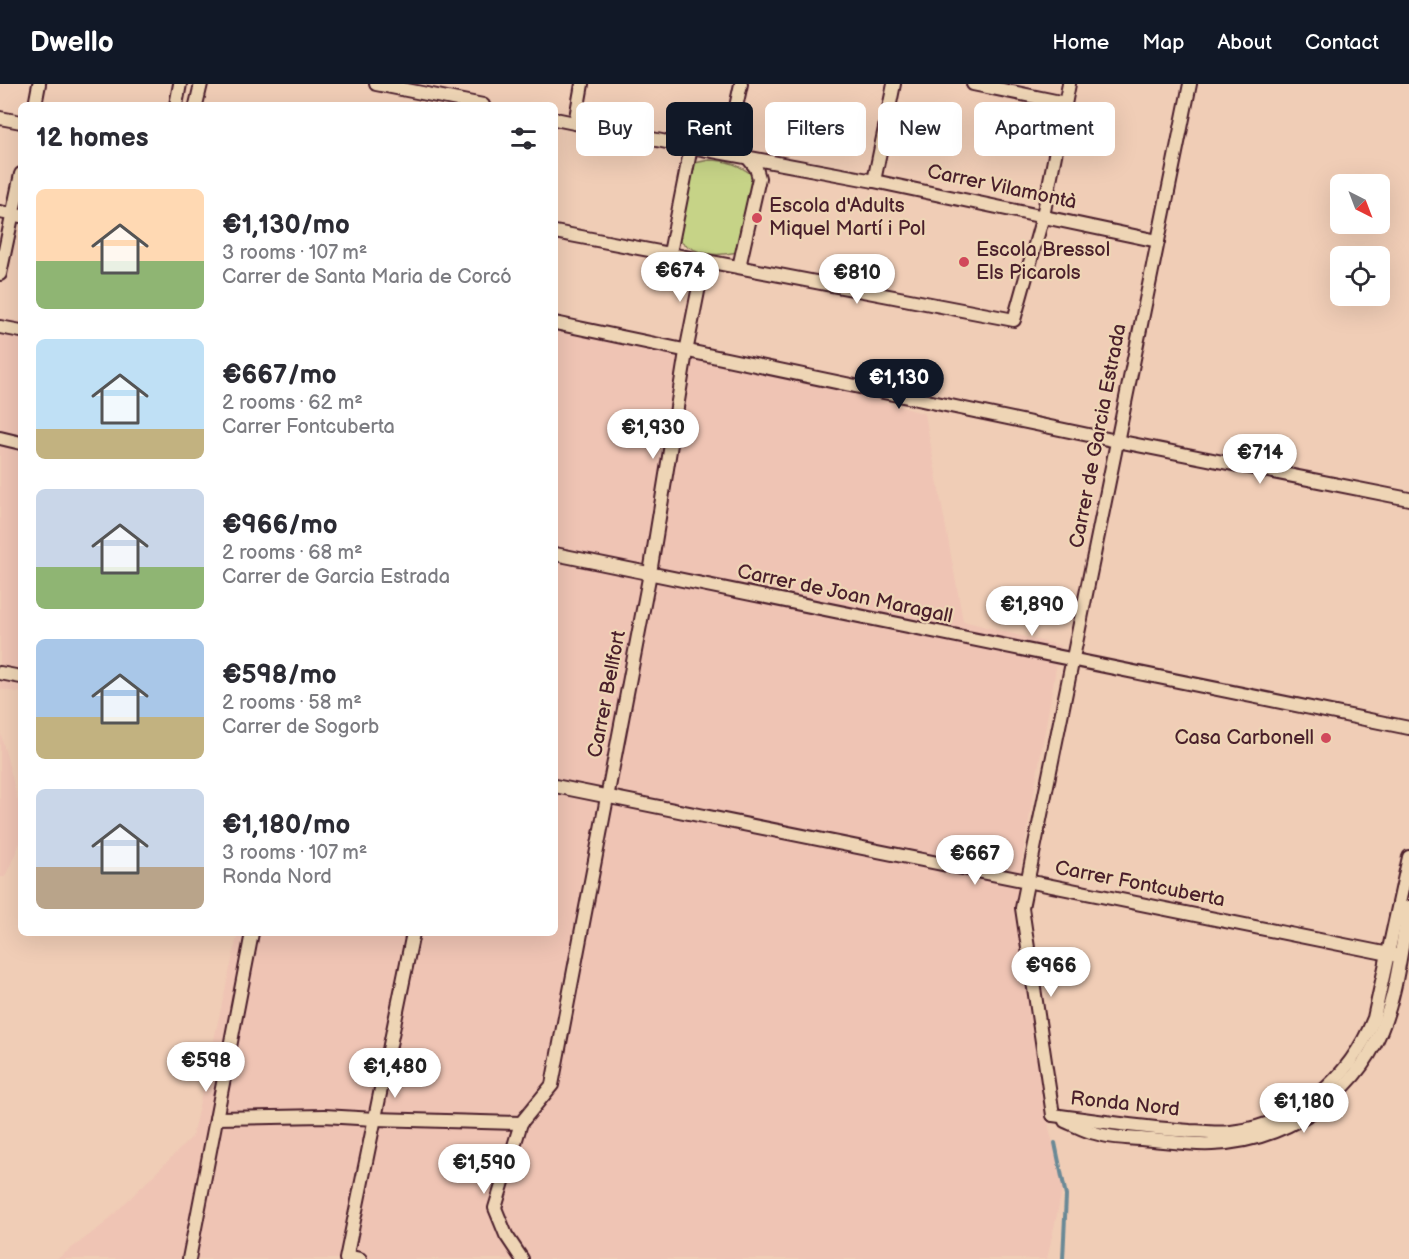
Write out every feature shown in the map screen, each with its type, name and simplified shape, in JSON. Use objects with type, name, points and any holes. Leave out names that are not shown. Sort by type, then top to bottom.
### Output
[{"type":"street","points":[[36,102],[39,84]]},
{"type":"street","points":[[177,102],[180,84]]},
{"type":"street","points":[[197,102],[201,84]]},
{"type":"street","points":[[376,84],[417,88],[471,102]]},
{"type":"street","points":[[575,123],[582,84]]},
{"type":"street","points":[[737,102],[741,84]]},
{"type":"street","points":[[874,181],[894,84]]},
{"type":"street","points":[[974,84],[1060,102]]},
{"type":"street","points":[[1065,102],[1069,84]]},
{"type":"street","name":"Carrer de Garcia Estrada","points":[[1053,1115],[1023,908],[1190,84]]},
{"type":"street","points":[[0,118],[18,121]]},
{"type":"street","name":"Carrer Vilamontà","points":[[558,120],[666,142]]},
{"type":"street","points":[[670,253],[688,156]]},
{"type":"street","name":"Carrer Vilamontà","points":[[741,156],[874,181],[1158,241]]},
{"type":"street","points":[[558,233],[1014,320],[1042,216],[1054,156]]},
{"type":"street","points":[[739,267],[759,178],[756,168],[748,158]]},
{"type":"street","points":[[0,274],[18,186]]},
{"type":"street","name":"Carrer Bellfort","points":[[521,1123],[552,1085],[650,573],[686,352],[704,261]]},
{"type":"street","points":[[558,324],[1117,441],[1409,499]]},
{"type":"street","points":[[0,327],[18,330]]},
{"type":"street","points":[[0,438],[18,442]]},
{"type":"street","name":"Carrer de Joan Maragall","points":[[558,555],[1409,728]]},
{"type":"street","points":[[0,673],[18,676]]},
{"type":"street","name":"Carrer Fontcuberta","points":[[558,787],[1394,955]]},
{"type":"street","name":"Ronda Nord","points":[[1394,955],[1409,857]]},
{"type":"street","name":"Ronda Nord","points":[[1053,1115],[1166,1129],[1229,1133],[1252,1129],[1288,1115],[1326,1089],[1355,1057],[1374,1018],[1409,908]]},
{"type":"street","points":[[189,1259],[251,936]]},
{"type":"street","points":[[351,1258],[375,1119],[412,936]]},
{"type":"street","points":[[216,1119],[324,1116],[521,1123],[495,1209],[506,1235],[522,1259]]},
{"type":"shaded area","points":[[0,318],[18,321],[18,692],[0,689]]},
{"type":"shaded area","points":[[558,325],[862,385],[875,399],[925,414],[963,621],[1060,646],[1021,865],[1017,910],[1050,1133],[1065,1178],[1047,1259],[57,1259],[104,1224],[192,1137],[237,936],[558,936]]},
{"type":"shaded area","points":[[0,731],[18,800],[18,848],[5,877],[0,877]]},
{"type":"green space","points":[[709,160],[733,164],[754,176],[738,252],[706,254],[678,240],[695,163]]},
{"type":"waterway","points":[[1055,1143],[1066,1196],[1063,1259]]},
{"type":"place","name":"Escola d'Adults Miquel Martí i Pol","points":[[757,218]]},
{"type":"place","name":"Escola Bressol Els Picarols","points":[[964,262]]},
{"type":"place","name":"Casa Carbonell","points":[[1326,738]]}]
